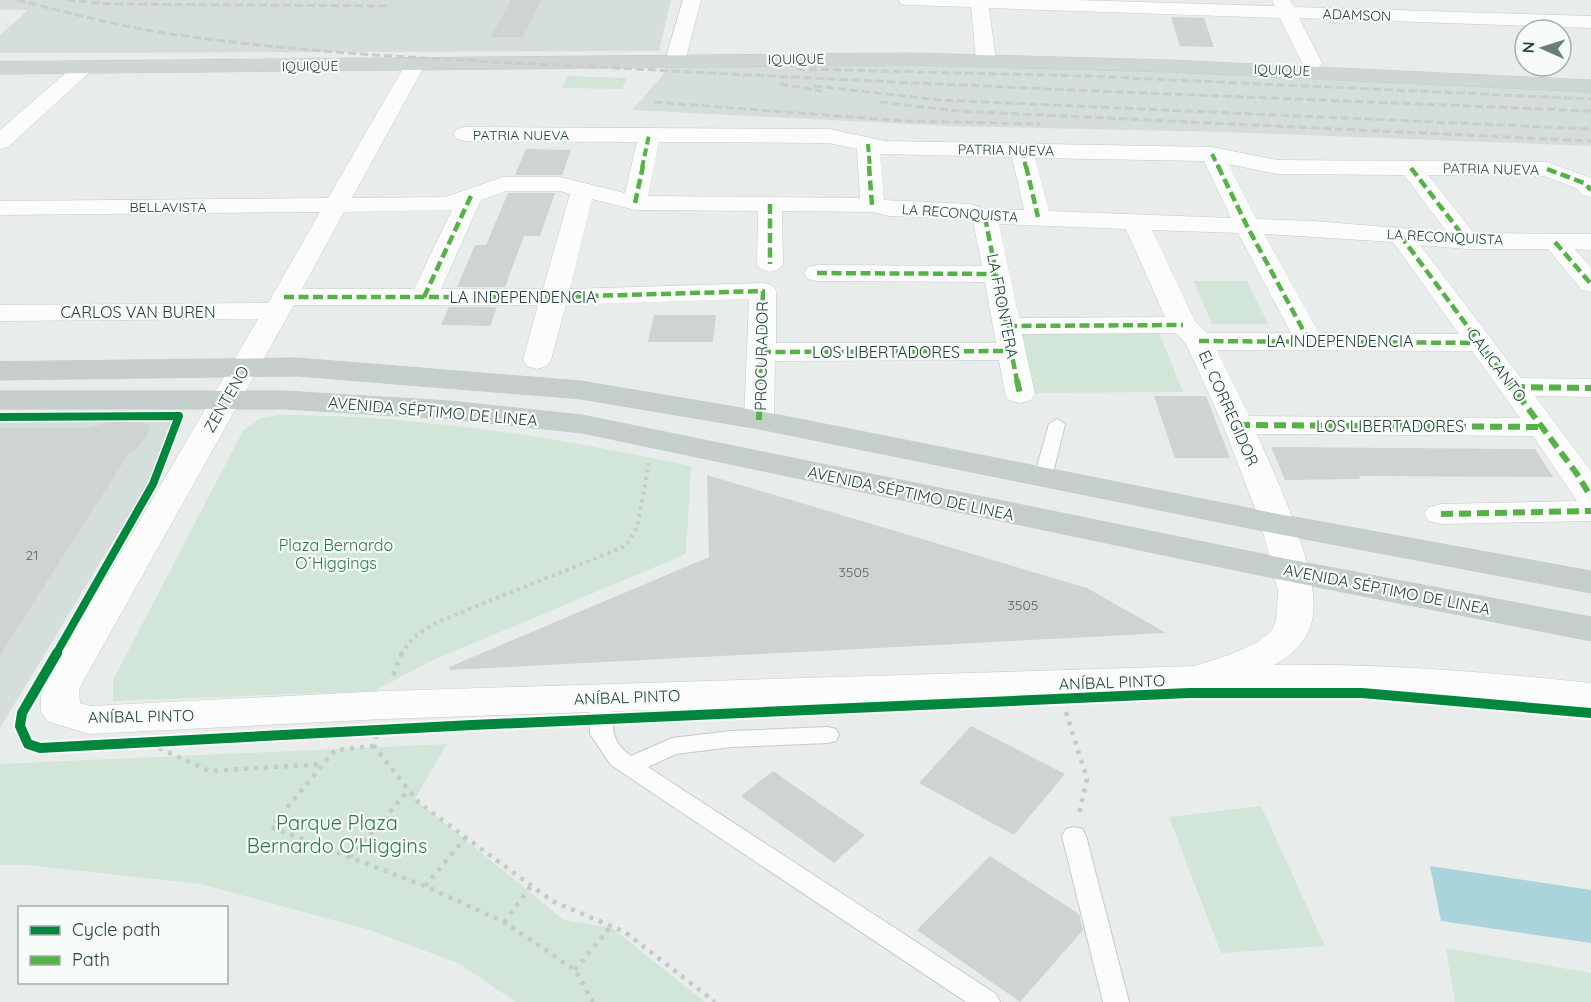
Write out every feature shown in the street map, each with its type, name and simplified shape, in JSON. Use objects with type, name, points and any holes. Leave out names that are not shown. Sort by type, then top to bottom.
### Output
[{"type":"highway","name":"AVENIDA SÉPTIMO DE LINEA","points":[[0,371],[297,367],[531,384],[581,390],[759,420],[1278,524],[1591,582]]},
{"type":"highway","name":"AVENIDA SÉPTIMO DE LINEA","points":[[0,400],[285,400],[449,411],[582,424],[1292,571],[1591,629]]},
{"type":"main road","name":"IQUIQUE","points":[[0,58],[676,54],[828,50],[1591,86]]},
{"type":"main road","points":[[623,63],[647,61],[676,54]]},
{"type":"main road","points":[[333,56],[364,60],[376,65]]},
{"type":"main road","name":"IQUIQUE","points":[[0,68],[623,63],[986,56],[1312,63],[1591,77]]},
{"type":"street","points":[[676,54],[692,0]]},
{"type":"street","name":"ADAMSON","points":[[907,0],[1284,6],[1591,20]]},
{"type":"street","points":[[1577,0],[1591,20]]},
{"type":"street","points":[[979,1],[986,56]]},
{"type":"street","points":[[1284,6],[1312,63]]},
{"type":"street","points":[[376,65],[390,72],[402,88]]},
{"type":"street","name":"ZENTENO","points":[[61,711],[60,689],[415,65]]},
{"type":"street","points":[[0,142],[82,68]]},
{"type":"street","name":"PATRIA NUEVA","points":[[465,134],[830,136],[885,148],[1212,154],[1277,167],[1547,169],[1589,185]]},
{"type":"street","points":[[635,203],[650,135]]},
{"type":"street","points":[[868,144],[872,205]]},
{"type":"street","points":[[1022,150],[1038,217]]},
{"type":"street","points":[[1212,154],[1247,226],[1309,341]]},
{"type":"street","points":[[1411,168],[1467,241]]},
{"type":"street","name":"LA RECONQUISTA","points":[[335,206],[448,204],[502,184],[560,184],[635,203],[872,205],[889,209],[970,211],[985,218],[1038,217],[1067,220],[1314,228],[1467,241],[1591,242]]},
{"type":"street","points":[[537,360],[584,190]]},
{"type":"street","points":[[424,297],[471,196]]},
{"type":"street","points":[[770,204],[770,264]]},
{"type":"street","name":"BELLAVISTA","points":[[0,208],[335,206]]},
{"type":"street","name":"LA FRONTERA","points":[[985,218],[1020,394]]},
{"type":"street","name":"EL CORREGIDOR","points":[[1136,221],[1238,425],[1278,524],[1292,571]]},
{"type":"street","name":"CALICANTO","points":[[1400,235],[1577,474],[1591,497]]},
{"type":"street","points":[[1555,242],[1591,285]]},
{"type":"street","points":[[817,273],[996,274]]},
{"type":"street","name":"LA INDEPENDENCIA","points":[[280,304],[424,297],[555,297],[763,291]]},
{"type":"street","name":"PROCURADOR","points":[[759,420],[763,291]]},
{"type":"street","name":"CARLOS VAN BUREN","points":[[0,313],[280,304]]},
{"type":"street","name":"LA INDEPENDENCIA","points":[[1009,339],[1191,333],[1309,341],[1480,343]]},
{"type":"street","name":"LOS LIBERTADORES","points":[[761,352],[1009,339]]},
{"type":"street","points":[[1513,387],[1591,388]]},
{"type":"street","name":"LOS LIBERTADORES","points":[[1238,425],[1542,427]]},
{"type":"street","points":[[1441,514],[1591,511]]},
{"type":"street","name":"ANÍBAL PINTO","points":[[1194,679],[1242,664],[1271,651],[1287,637],[1294,621],[1296,591],[1292,571]]},
{"type":"street","name":"ANÍBAL PINTO","points":[[61,711],[89,720],[379,724],[601,698],[1194,679],[1326,677],[1459,683],[1591,697]]},
{"type":"lane","points":[[1043,477],[1057,424]]},
{"type":"lane","points":[[601,698],[601,734],[619,759],[987,1002]]},
{"type":"lane","points":[[629,766],[672,746],[731,739],[828,735]]},
{"type":"lane","points":[[1074,836],[1116,1002]]},
{"type":"path","points":[[374,746],[398,657],[413,635],[435,623],[626,546],[637,528],[650,458]]},
{"type":"path","points":[[1056,684],[1087,779],[1074,836]]},
{"type":"path","points":[[148,742],[171,741]]},
{"type":"path","points":[[148,742],[209,771],[324,764]]},
{"type":"path","points":[[374,746],[335,750],[271,827],[425,886],[504,922],[575,970],[593,1002]]},
{"type":"path","points":[[374,746],[419,803],[552,901],[625,932],[715,1002]]},
{"type":"path","points":[[350,857],[409,790]]},
{"type":"path","points":[[425,886],[465,837]]},
{"type":"path","points":[[504,922],[531,886]]},
{"type":"path","points":[[575,970],[611,926]]},
{"type":"shaded area","points":[[0,0],[671,0],[659,51],[0,53],[0,35],[28,10],[0,10]]},
{"type":"shaded area","points":[[666,65],[991,65],[1591,88],[1591,146],[1224,132],[946,126],[632,110],[663,75]]},
{"type":"shaded area","points":[[0,415],[166,415],[182,427],[0,728]]},
{"type":"green space","points":[[568,76],[627,78],[622,89],[562,88]]},
{"type":"green space","points":[[1194,281],[1247,281],[1268,324],[1212,324]]},
{"type":"green space","points":[[1014,330],[1158,330],[1183,392],[1030,393]]},
{"type":"green space","name":"Plaza Bernardo O´Higgings","points":[[279,415],[434,423],[538,437],[691,466],[686,554],[431,661],[374,691],[113,701],[113,680],[243,431],[261,418]]},
{"type":"green space","name":"Parque Plaza Bernardo O'Higgins","points":[[447,744],[415,799],[564,920],[612,928],[705,1002],[516,1002],[460,964],[370,930],[201,884],[27,865],[0,865],[0,764]]},
{"type":"green space","points":[[1261,806],[1325,946],[1221,953],[1169,817]]},
{"type":"green space","points":[[1446,948],[1591,973],[1591,1002],[1455,1002]]},
{"type":"water","points":[[1430,866],[1591,890],[1591,943],[1441,921]]},
{"type":"building","points":[[511,0],[541,0],[523,37],[491,37]]},
{"type":"building","points":[[1171,17],[1204,18],[1214,47],[1180,46]]},
{"type":"building","points":[[526,149],[571,150],[562,175],[515,175]]},
{"type":"building","points":[[508,193],[555,193],[540,236],[524,236],[505,287],[457,287],[475,245],[486,245]]},
{"type":"building","points":[[449,307],[497,307],[490,326],[441,325]]},
{"type":"building","points":[[654,315],[716,315],[713,342],[648,342]]},
{"type":"building","points":[[1154,396],[1206,396],[1230,458],[1175,458]]},
{"type":"building","points":[[135,417],[151,426],[142,443],[128,455],[0,655],[0,428],[89,428],[118,419]]},
{"type":"building","points":[[1271,447],[1535,449],[1553,477],[1359,476],[1360,479],[1285,480]]},
{"type":"building","points":[[707,475],[1087,588],[1166,633],[450,670],[449,667],[709,557]]},
{"type":"building","points":[[971,726],[1065,774],[1014,835],[919,783]]},
{"type":"building","points":[[773,771],[865,835],[834,863],[741,796]]},
{"type":"building","points":[[990,856],[1079,914],[1083,930],[1020,1002],[917,930]]},
{"type":"railway","points":[[17,0],[164,33],[347,53],[889,82],[1591,111]]},
{"type":"railway","points":[[67,0],[110,4],[389,6]]},
{"type":"railway","points":[[797,69],[1086,76],[1591,99]]},
{"type":"railway","points":[[780,84],[822,91]]},
{"type":"railway","points":[[814,86],[940,100],[1591,129]]},
{"type":"railway","points":[[654,102],[905,121],[1040,124]]},
{"type":"railway","points":[[880,102],[957,111],[1591,141]]},
{"type":"marked path","points":[[635,203],[649,135]]},
{"type":"marked path","points":[[868,144],[872,205]]},
{"type":"marked path","points":[[1022,150],[1038,217]]},
{"type":"marked path","points":[[1212,154],[1247,226],[1309,341]]},
{"type":"marked path","points":[[1411,168],[1467,241]]},
{"type":"marked path","points":[[1547,169],[1584,183],[1591,190]]},
{"type":"marked path","points":[[424,297],[471,196]]},
{"type":"marked path","points":[[770,204],[770,264]]},
{"type":"marked path","points":[[985,217],[1020,394]]},
{"type":"marked path","points":[[1400,235],[1577,474],[1591,497]]},
{"type":"marked path","points":[[1555,242],[1591,284]]},
{"type":"marked path","points":[[817,273],[996,274]]},
{"type":"marked path","points":[[284,297],[555,297],[763,291],[759,420]]},
{"type":"marked path","points":[[1007,326],[1183,325]]},
{"type":"marked path","points":[[1199,341],[1480,343]]},
{"type":"marked path","points":[[761,352],[1012,351]]},
{"type":"marked path","points":[[1513,387],[1591,388]]},
{"type":"marked path","points":[[1238,425],[1542,427]]},
{"type":"marked path","points":[[1441,514],[1591,511]]},
{"type":"cycle path","points":[[0,417],[179,416],[153,484],[22,713],[20,726],[28,744],[40,748],[472,725],[1189,693],[1362,693],[1591,713]]}]
